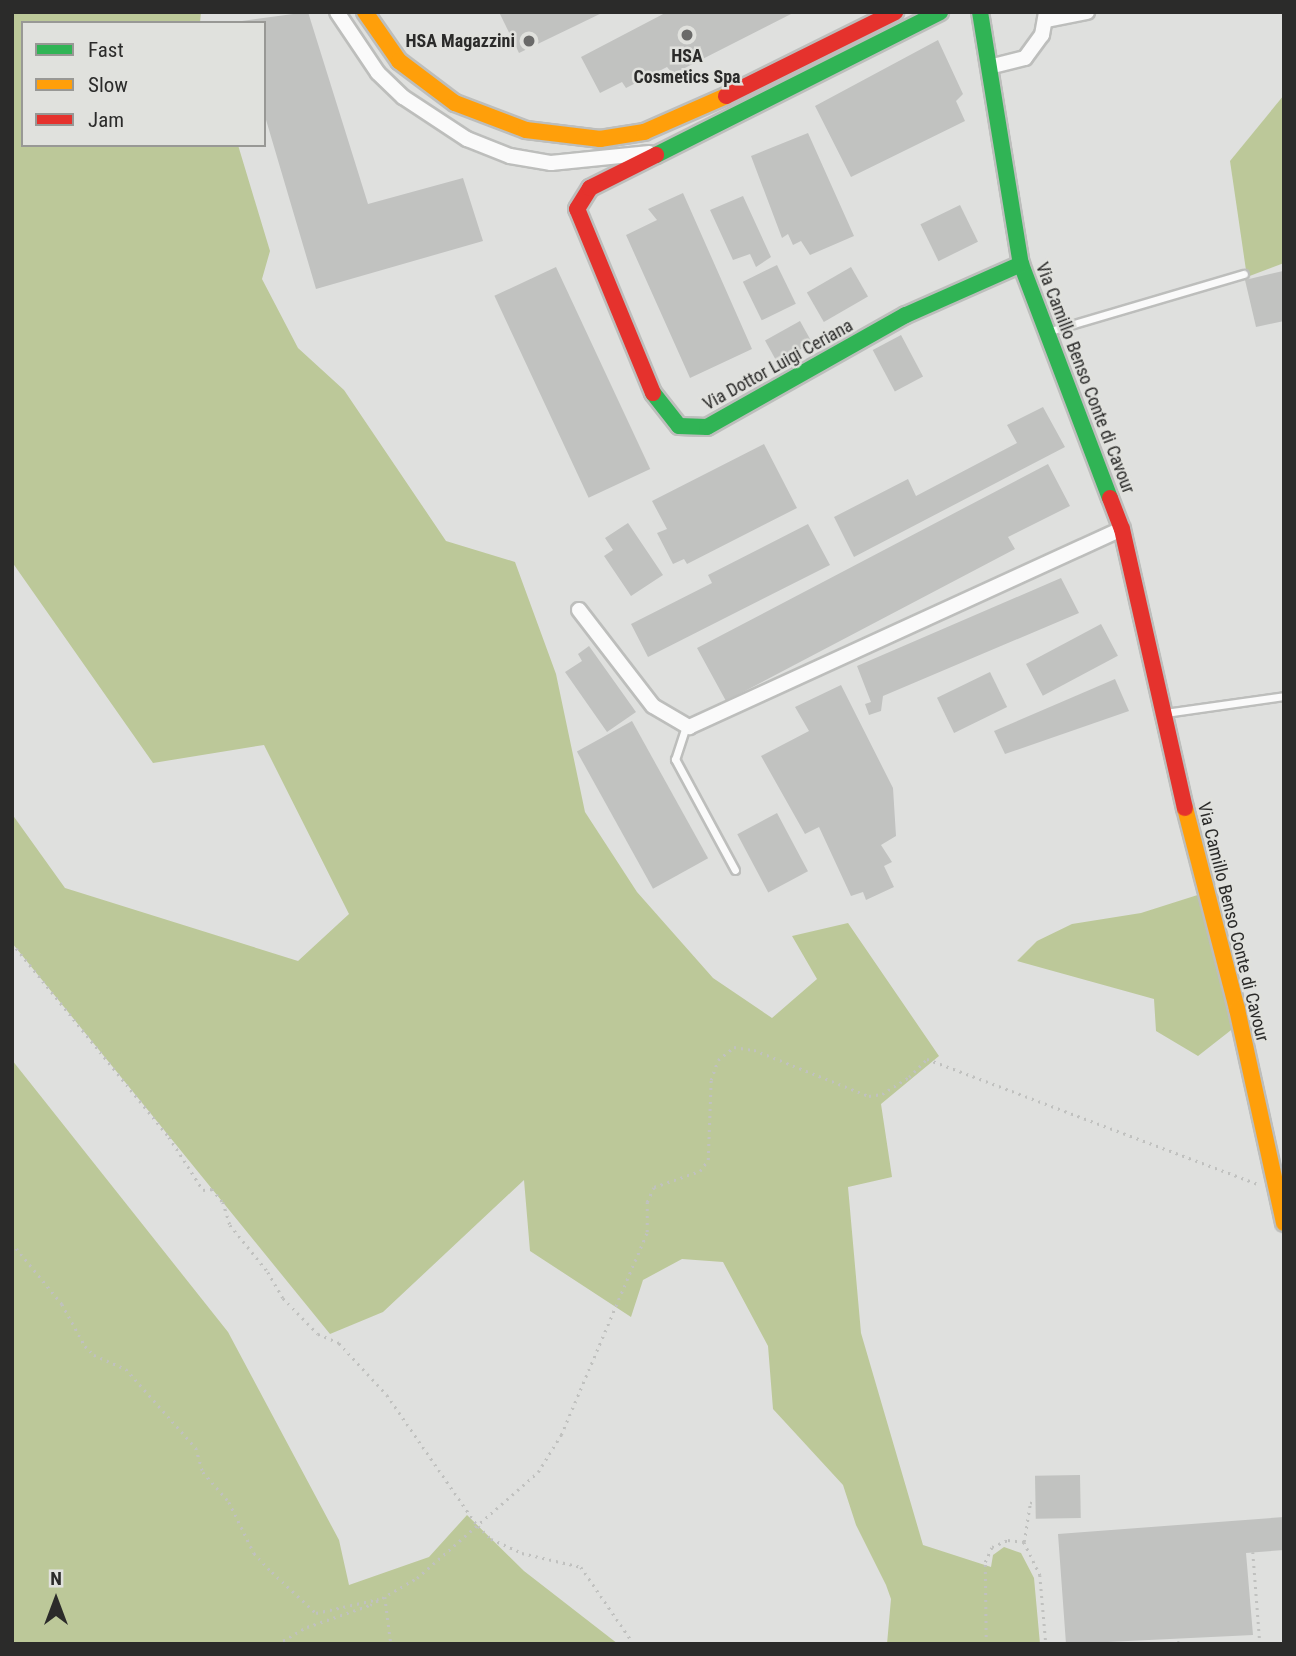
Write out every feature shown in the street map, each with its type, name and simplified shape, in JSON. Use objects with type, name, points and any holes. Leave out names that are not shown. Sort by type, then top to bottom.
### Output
[{"type":"street","name":"Via Dottor Luigi Ceriana","points":[[337,12],[378,73],[403,97],[467,139],[510,156],[551,163],[664,151]]},
{"type":"street","points":[[365,12],[399,61],[455,103],[490,120],[526,130],[600,139],[644,132],[681,119],[895,12]]},
{"type":"street","name":"Via Dottor Luigi Ceriana","points":[[940,12],[590,188],[580,198],[577,209],[658,405],[679,426],[707,427],[906,315],[1021,264]]},
{"type":"street","name":"Via Camillo Benso Conte di Cavour","points":[[980,12],[1021,264],[1122,529],[1161,714],[1237,1009],[1284,1223]]},
{"type":"street","points":[[989,67],[1025,58],[1046,16],[1087,12]]},
{"type":"street","points":[[579,610],[653,706],[686,726],[704,723],[1122,529]]},
{"type":"lane","points":[[1046,332],[1244,274]]},
{"type":"lane","points":[[1161,714],[1284,696]]},
{"type":"lane","points":[[686,726],[675,759],[735,870]]},
{"type":"path","points":[[12,943],[169,1137],[203,1190],[212,1189],[223,1202],[230,1225],[268,1272],[283,1298],[318,1334],[339,1343],[387,1395],[478,1526],[491,1539],[522,1553],[581,1567],[634,1644]]},
{"type":"path","points":[[277,1644],[386,1596],[417,1578],[538,1472],[561,1435],[647,1232],[647,1202],[654,1187],[700,1171],[708,1160],[710,1093],[718,1060],[734,1047],[754,1050],[869,1096],[882,1094],[909,1077],[927,1059],[1276,1191]]},
{"type":"path","points":[[12,1243],[62,1304],[85,1346],[94,1355],[126,1369],[196,1448],[203,1472],[229,1502],[254,1553],[316,1614],[386,1596]]},
{"type":"path","points":[[1036,1500],[1030,1503],[1024,1542],[1040,1575],[1046,1644]]},
{"type":"path","points":[[986,1644],[985,1562],[992,1547],[1008,1540],[1024,1542]]},
{"type":"path","points":[[1253,1552],[1260,1644]]},
{"type":"path","points":[[386,1596],[391,1644]]},
{"type":"green space","points":[[12,12],[201,12],[200,21],[21,21],[21,147],[239,147],[270,251],[262,279],[298,348],[344,390],[446,541],[515,562],[556,674],[585,812],[637,892],[713,978],[772,1018],[817,979],[792,936],[848,923],[939,1056],[881,1104],[892,1177],[848,1187],[861,1333],[923,1545],[991,1567],[993,1555],[1004,1547],[1021,1553],[1034,1578],[1040,1644],[887,1644],[891,1599],[886,1585],[856,1525],[843,1485],[773,1409],[768,1346],[723,1262],[682,1259],[643,1280],[631,1317],[530,1251],[524,1180],[383,1312],[330,1334],[12,943],[12,814],[65,888],[298,961],[349,914],[264,745],[153,763],[12,562]]},
{"type":"green space","points":[[1284,95],[1284,263],[1247,277],[1230,161]]},
{"type":"green space","points":[[1207,892],[1235,1027],[1198,1056],[1156,1031],[1154,999],[1017,961],[1037,941],[1072,924],[1141,913]]},
{"type":"green space","points":[[12,1060],[228,1332],[339,1540],[349,1585],[429,1557],[467,1515],[524,1571],[618,1644],[12,1644]]},
{"type":"building","points":[[308,12],[368,204],[463,178],[483,241],[316,289],[266,120],[266,21],[242,21]]},
{"type":"building","name":"HSA Magazzini","points":[[499,12],[604,12],[519,53]]},
{"type":"building","name":"HSA Cosmetics Spa","points":[[667,12],[795,12],[673,74],[667,67],[626,88],[622,82],[600,93],[581,57]]},
{"type":"building","points":[[938,40],[963,94],[956,101],[965,121],[851,177],[815,106]]},
{"type":"building","points":[[808,133],[854,236],[810,255],[801,241],[793,245],[788,234],[782,238],[751,156]]},
{"type":"building","points":[[683,193],[752,349],[690,378],[626,235],[657,220],[648,209]]},
{"type":"building","points":[[743,196],[771,257],[756,267],[750,254],[733,260],[710,210]]},
{"type":"building","points":[[960,205],[978,242],[938,261],[920,224]]},
{"type":"building","points":[[777,265],[796,304],[762,320],[743,282]]},
{"type":"building","points":[[556,267],[650,469],[589,498],[494,296]]},
{"type":"building","points":[[851,267],[868,296],[824,322],[807,292]]},
{"type":"building","points":[[1283,271],[1284,321],[1256,327],[1245,280]]},
{"type":"building","points":[[800,321],[812,343],[777,362],[765,340]]},
{"type":"building","points":[[901,335],[923,376],[895,392],[873,350]]},
{"type":"building","points":[[1043,407],[1065,447],[854,557],[834,517],[908,479],[916,496],[1017,443],[1007,425]]},
{"type":"building","points":[[764,444],[797,508],[687,564],[684,559],[673,564],[657,533],[667,529],[652,501]]},
{"type":"building","points":[[1048,464],[1070,506],[1008,537],[1015,549],[726,701],[697,648]]},
{"type":"building","points":[[628,523],[663,575],[631,596],[604,556],[613,550],[605,538]]},
{"type":"building","points":[[808,524],[830,565],[648,657],[631,624],[712,583],[708,575]]},
{"type":"building","points":[[1061,578],[1079,613],[883,696],[881,711],[869,715],[865,704],[871,702],[857,666]]},
{"type":"building","points":[[1101,624],[1118,656],[1043,696],[1026,664]]},
{"type":"building","points":[[589,646],[636,712],[607,732],[565,672],[582,661],[578,654]]},
{"type":"building","points":[[990,672],[1007,707],[954,733],[937,698]]},
{"type":"building","points":[[1115,679],[1129,711],[1005,754],[994,731]]},
{"type":"building","points":[[841,685],[893,788],[896,836],[881,845],[892,862],[884,866],[894,887],[866,900],[863,892],[851,896],[819,827],[805,834],[761,756],[809,731],[795,707]]},
{"type":"building","points":[[632,721],[708,858],[653,889],[577,752]]},
{"type":"building","points":[[777,813],[808,871],[768,892],[737,834]]},
{"type":"building","points":[[1080,1475],[1081,1518],[1036,1519],[1035,1476]]},
{"type":"building","points":[[1284,1517],[1284,1550],[1246,1553],[1253,1635],[1066,1644],[1058,1534]]},
{"type":"traffic: fast","points":[[656,155],[940,12]]},
{"type":"traffic: fast","points":[[980,12],[1021,264],[1110,498]]},
{"type":"traffic: fast","points":[[653,393],[679,426],[707,427],[906,315],[1021,264]]},
{"type":"traffic: slow","points":[[365,12],[399,61],[455,103],[526,130],[600,139],[644,132],[726,96]]},
{"type":"traffic: slow","points":[[1185,808],[1237,1009],[1284,1223]]},
{"type":"traffic: jam","points":[[726,96],[895,12]]},
{"type":"traffic: jam","points":[[653,393],[577,209],[590,188],[656,155]]},
{"type":"traffic: jam","points":[[1110,498],[1122,529],[1185,808]]},
{"type":"place","name":"HSA Cosmetics Spa","points":[[687,35]]},
{"type":"place","name":"HSA Magazzini","points":[[529,41]]}]
